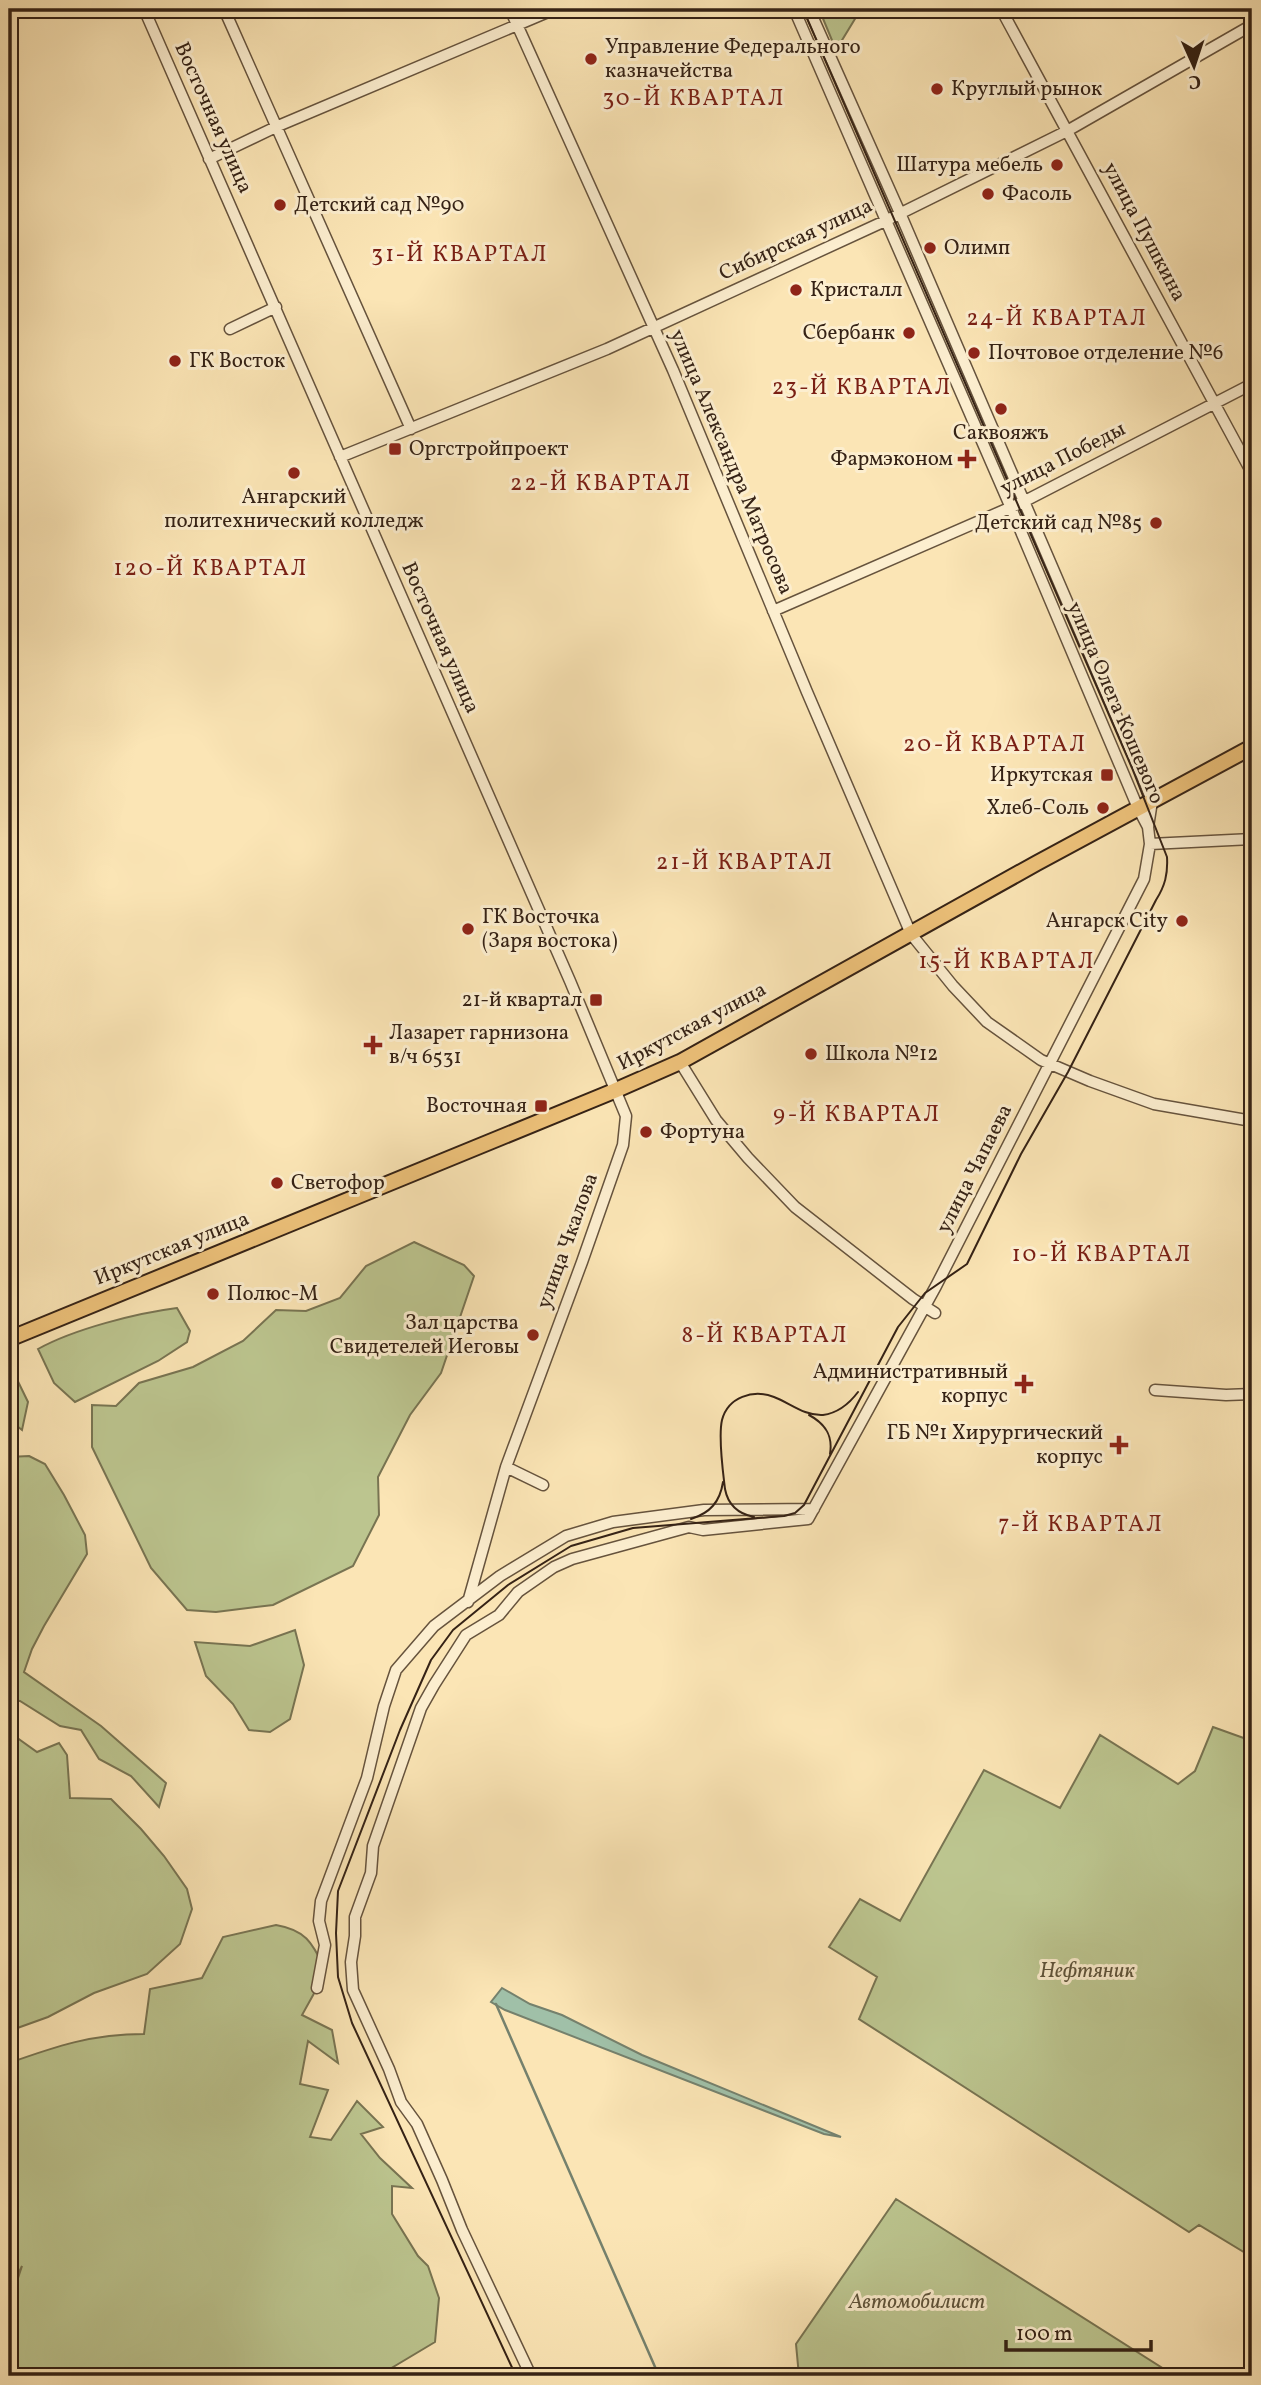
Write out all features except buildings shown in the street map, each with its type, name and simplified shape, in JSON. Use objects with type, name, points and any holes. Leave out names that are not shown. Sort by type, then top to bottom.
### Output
[{"type":"main road","name":"Иркутская улица","points":[[9,1339],[680,1062],[1252,747]]},
{"type":"street","name":"Восточная улица","points":[[144,9],[570,981],[614,1091]]},
{"type":"street","points":[[224,9],[411,429]]},
{"type":"street","name":"улица Александра Матросова","points":[[510,9],[654,327],[911,934],[953,986],[987,1022],[1041,1060],[1154,1104],[1252,1121]]},
{"type":"street","points":[[209,159],[278,126],[555,9]]},
{"type":"street","name":"улица Олега Кошевого","points":[[794,9],[1148,827]]},
{"type":"street","name":"улица Олега Кошевого","points":[[809,9],[900,213],[1152,801],[1148,827]]},
{"type":"street","name":"улица Пушкина","points":[[1002,9],[1252,473]]},
{"type":"street","name":"Сибирская улица","points":[[340,457],[568,365],[885,221],[1067,131],[1252,25]]},
{"type":"street","points":[[230,329],[276,307]]},
{"type":"street","name":"улица Победы","points":[[773,611],[1011,508],[1252,384]]},
{"type":"street","name":"улица Чапаева","points":[[811,1514],[925,1307],[1144,879],[1150,844],[1148,827]]},
{"type":"street","points":[[1150,844],[1252,839]]},
{"type":"street","points":[[680,1062],[716,1120],[795,1207],[935,1313]]},
{"type":"street","name":"улица Чкалова","points":[[468,1602],[506,1467],[623,1145],[626,1116],[614,1091]]},
{"type":"street","points":[[1155,1390],[1252,1394]]},
{"type":"street","points":[[506,1467],[543,1485]]},
{"type":"street","points":[[317,1988],[325,1945],[319,1921],[321,1901],[367,1778],[384,1706],[396,1670],[433,1626],[500,1576],[566,1536],[613,1522],[705,1510],[811,1514]]},
{"type":"street","points":[[531,2376],[462,2230],[416,2124],[401,2102],[353,1990],[351,1962],[355,1917],[371,1873],[373,1846],[422,1708],[434,1685],[466,1635],[499,1615],[518,1592],[554,1567],[572,1559],[689,1527],[703,1530],[811,1514]]},
{"type":"green space","points":[[819,9],[861,9],[836,50]]},
{"type":"green space","points":[[414,1242],[464,1265],[474,1276],[441,1373],[410,1415],[378,1477],[379,1515],[353,1566],[273,1605],[216,1612],[187,1610],[151,1568],[92,1447],[92,1405],[116,1406],[139,1383],[193,1367],[243,1341],[276,1310],[306,1311],[340,1298],[366,1266]]},
{"type":"green space","points":[[177,1308],[190,1331],[187,1342],[158,1361],[75,1402],[54,1383],[38,1349],[106,1323]]},
{"type":"green space","points":[[9,1363],[28,1402],[22,1430],[12,1422],[9,1415]]},
{"type":"green space","points":[[29,1456],[45,1464],[64,1495],[85,1535],[87,1554],[44,1626],[24,1672],[101,1726],[166,1783],[159,1807],[131,1776],[99,1759],[81,1730],[60,1726],[20,1701],[9,1700],[9,1457]]},
{"type":"green space","points":[[295,1630],[304,1665],[290,1719],[270,1732],[249,1730],[233,1704],[206,1676],[195,1642],[250,1646]]},
{"type":"green space","name":"Нефтяник","points":[[1213,1727],[1252,1741],[1252,2257],[1199,2225],[1189,2232],[859,2019],[877,1977],[829,1947],[860,1899],[900,1921],[984,1770],[1060,1808],[1100,1735],[1178,1784],[1195,1771]]},
{"type":"green space","points":[[9,1732],[37,1752],[59,1743],[67,1755],[70,1798],[111,1799],[164,1856],[187,1889],[192,1909],[180,1944],[147,1974],[94,1993],[48,2017],[9,2031]]},
{"type":"green space","points":[[276,1925],[294,1930],[306,1938],[324,1967],[317,1988],[302,2015],[332,2030],[338,2063],[308,2041],[300,2084],[328,2090],[310,2137],[331,2140],[357,2101],[383,2127],[361,2134],[380,2158],[412,2188],[392,2186],[392,2214],[418,2256],[428,2266],[439,2298],[435,2342],[378,2376],[9,2376],[9,2305],[22,2266],[9,2293],[9,2063],[75,2042],[108,2036],[144,2034],[150,1989],[202,1978],[223,1937]]},
{"type":"green space","name":"Автомобилист","points":[[896,2199],[1175,2376],[799,2376],[796,2344]]},
{"type":"shaded area","points":[[502,1988],[530,2004],[562,2015],[642,2055],[841,2137],[824,2134],[505,2010],[491,2002]]},
{"type":"waterway","points":[[496,2004],[659,2376]]},
{"type":"tram line","points":[[516,2376],[352,2023],[338,1977],[338,1891],[400,1730],[431,1660],[453,1630],[508,1585],[571,1546],[633,1528],[784,1516],[795,1513],[804,1505],[898,1327],[925,1293],[967,1264],[1021,1154],[1068,1072],[1159,895],[1166,874],[1167,857],[1132,768],[803,9]]},
{"type":"tram line","points":[[754,1517],[735,1508],[725,1489],[721,1455],[721,1427],[725,1412],[742,1397],[758,1394],[780,1400],[803,1411],[823,1415],[843,1407],[858,1392]]},
{"type":"tram line","points":[[809,1415],[827,1431],[830,1454]]},
{"type":"tram line","points":[[691,1519],[704,1514],[713,1506],[723,1482]]},
{"type":"place","name":"Управление Федерального казначейства","points":[[591,59]]},
{"type":"place","name":"Круглый рынок","points":[[937,89]]},
{"type":"place","name":"Шатура мебель","points":[[1057,165]]},
{"type":"place","name":"Фасоль","points":[[988,194]]},
{"type":"place","name":"Детский сад №90","points":[[280,205]]},
{"type":"place","name":"Олимп","points":[[930,248]]},
{"type":"place","name":"Кристалл","points":[[796,290]]},
{"type":"place","name":"Сбербанк","points":[[909,333]]},
{"type":"place","name":"Почтовое отделение №6","points":[[974,353]]},
{"type":"place","name":"ГК Восток","points":[[175,361]]},
{"type":"place","name":"Саквояжъ","points":[[1001,409]]},
{"type":"place","name":"Оргстройпроект","points":[[395,449]]},
{"type":"place","name":"Фармэконом","points":[[967,459]]},
{"type":"place","name":"Ангарский политехнический колледж","points":[[294,473]]},
{"type":"place","name":"Детский сад №85","points":[[1156,523]]},
{"type":"place","name":"Иркутская","points":[[1107,775]]},
{"type":"place","name":"Хлеб-Соль","points":[[1103,808]]},
{"type":"place","name":"Ангарск City","points":[[1182,921]]},
{"type":"place","name":"ГК Восточка (Заря востока)","points":[[468,929]]},
{"type":"place","name":"21-й квартал","points":[[596,1000]]},
{"type":"place","name":"Лазарет гарнизона в/ч 6531","points":[[373,1045]]},
{"type":"place","name":"Школа №12","points":[[811,1054]]},
{"type":"place","name":"Восточная","points":[[541,1106]]},
{"type":"place","name":"Фортуна","points":[[646,1132]]},
{"type":"place","name":"Светофор","points":[[277,1183]]},
{"type":"place","name":"Полюс-М","points":[[213,1294]]},
{"type":"place","name":"Зал царства Свидетелей Иеговы","points":[[533,1335]]},
{"type":"place","name":"Административный корпус","points":[[1024,1384]]},
{"type":"place","name":"ГБ №1 Хирургический корпус","points":[[1119,1445]]},
{"type":"district","name":"30-Й КВАРТАЛ","points":[[694,99]]},
{"type":"district","name":"31-Й КВАРТАЛ","points":[[460,255]]},
{"type":"district","name":"24-Й КВАРТАЛ","points":[[1057,319]]},
{"type":"district","name":"23-Й КВАРТАЛ","points":[[862,388]]},
{"type":"district","name":"22-Й КВАРТАЛ","points":[[601,484]]},
{"type":"district","name":"120-Й КВАРТАЛ","points":[[211,569]]},
{"type":"district","name":"20-Й КВАРТАЛ","points":[[995,745]]},
{"type":"district","name":"21-Й КВАРТАЛ","points":[[745,863]]},
{"type":"district","name":"15-Й КВАРТАЛ","points":[[1007,962]]},
{"type":"district","name":"9-Й КВАРТАЛ","points":[[857,1115]]},
{"type":"district","name":"10-Й КВАРТАЛ","points":[[1102,1255]]},
{"type":"district","name":"8-Й КВАРТАЛ","points":[[765,1336]]},
{"type":"district","name":"7-Й КВАРТАЛ","points":[[1081,1525]]}]
